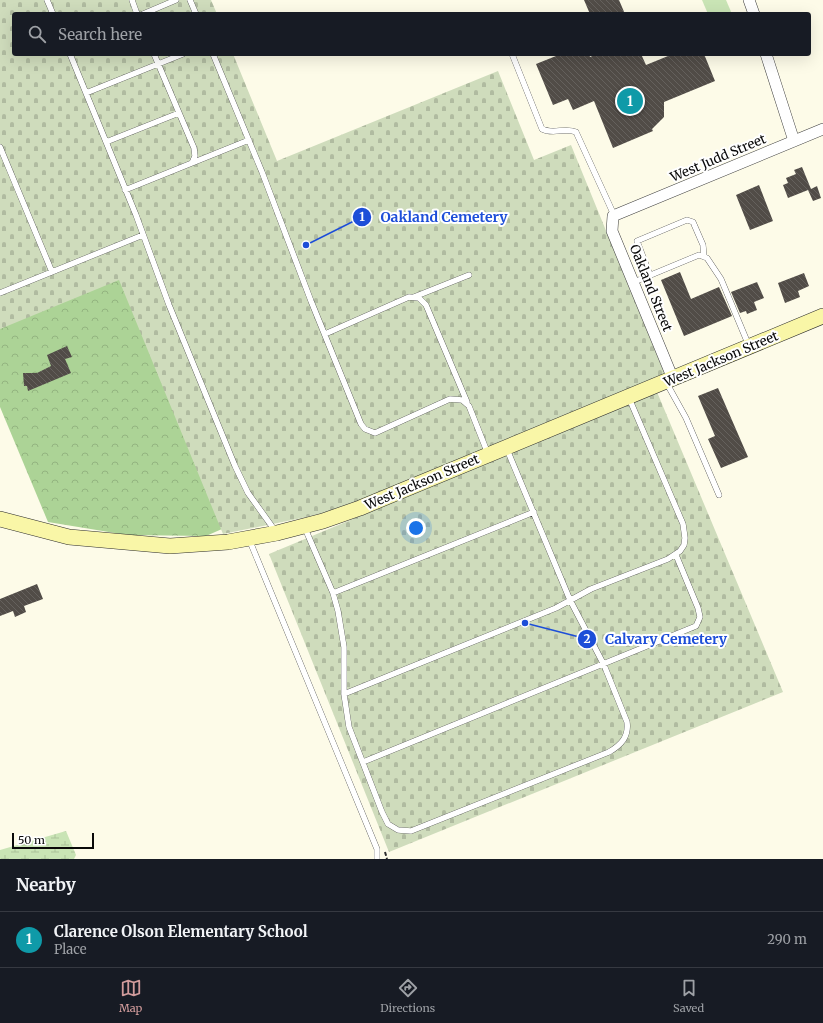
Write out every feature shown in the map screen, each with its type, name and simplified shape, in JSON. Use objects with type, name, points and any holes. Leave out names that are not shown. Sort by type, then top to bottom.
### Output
[{"type":"street","points":[[749,0],[753,12]]},
{"type":"street","points":[[767,56],[794,141]]},
{"type":"street","name":"West Judd Street","points":[[619,213],[823,129]]},
{"type":"street","name":"Oakland Street","points":[[619,213],[613,216],[612,231],[634,282],[670,381]]},
{"type":"street","name":"West Jackson Street","points":[[0,519],[69,536],[122,543],[170,546],[228,542],[277,533],[360,508],[506,446],[670,381],[823,316]]},
{"type":"lane","points":[[47,0],[52,12]]},
{"type":"lane","points":[[132,0],[137,12]]},
{"type":"lane","points":[[148,12],[176,0]]},
{"type":"lane","points":[[190,0],[195,12]]},
{"type":"lane","points":[[71,56],[126,190],[169,305],[235,466],[248,493],[277,533]]},
{"type":"lane","points":[[155,56],[195,153],[192,163]]},
{"type":"lane","points":[[86,93],[178,56]]},
{"type":"lane","points":[[214,56],[249,140],[361,424],[370,432],[381,431],[450,399],[462,400],[469,406]]},
{"type":"lane","points":[[513,56],[542,129],[548,132],[572,130],[576,132],[619,213]]},
{"type":"lane","points":[[106,142],[179,112]]},
{"type":"lane","points":[[126,190],[249,140]]},
{"type":"lane","points":[[0,147],[52,272]]},
{"type":"lane","points":[[650,275],[637,241],[687,220],[693,222],[703,245],[704,257]]},
{"type":"lane","points":[[0,293],[143,235]]},
{"type":"lane","points":[[634,282],[699,255],[707,258],[721,279],[750,347]]},
{"type":"lane","points":[[325,334],[409,297],[414,297],[469,274]]},
{"type":"lane","points":[[414,297],[419,298],[426,305],[488,454]]},
{"type":"lane","points":[[670,381],[719,495]]},
{"type":"lane","points":[[344,694],[556,608],[591,589],[653,566],[676,554],[684,545],[685,538],[682,524],[628,397]]},
{"type":"lane","points":[[304,526],[333,593],[344,647],[344,694],[349,726],[388,824],[393,828],[404,832],[411,831],[601,755],[621,743],[628,730],[627,722],[604,665],[570,600],[506,446]]},
{"type":"lane","points":[[333,593],[534,512]]},
{"type":"lane","points":[[249,538],[378,849],[377,859]]},
{"type":"lane","points":[[363,762],[691,629],[699,622],[698,608],[676,554]]},
{"type":"green space","points":[[0,0],[211,0],[216,12],[12,12],[12,56],[234,56],[277,161],[498,71],[534,160],[571,145],[665,375],[359,504],[302,518],[223,534],[119,280],[0,329]]},
{"type":"green space","points":[[702,0],[726,0],[731,12],[707,12]]},
{"type":"green space","points":[[141,242],[238,522],[206,536],[127,535],[48,522],[0,407],[0,300]]},
{"type":"green space","points":[[657,392],[783,692],[389,852],[269,554]]},
{"type":"green space","points":[[66,831],[76,855],[74,859],[0,859],[0,850]]},
{"type":"building","points":[[584,0],[619,0],[624,12],[589,12]]},
{"type":"building","points":[[556,56],[642,56],[646,65],[668,56],[705,56],[715,81],[664,102],[664,117],[652,129],[653,131],[613,148],[594,101],[573,110],[568,99],[553,105],[536,64]]},
{"type":"building","points":[[802,167],[811,189],[817,186],[821,198],[813,201],[808,190],[788,198],[783,185],[788,183],[786,178],[796,174],[794,170]]},
{"type":"building","points":[[759,185],[773,221],[750,230],[736,195]]},
{"type":"building","points":[[680,272],[691,299],[719,287],[732,316],[684,336],[661,280]]},
{"type":"building","points":[[804,273],[809,286],[798,291],[800,297],[785,303],[778,283]]},
{"type":"building","points":[[757,282],[764,298],[754,302],[757,310],[747,314],[746,311],[740,313],[731,292]]},
{"type":"building","points":[[67,346],[72,357],[65,359],[71,373],[28,391],[27,386],[24,386],[23,373],[37,373],[51,366],[47,355]]},
{"type":"building","points":[[718,388],[748,457],[721,468],[708,439],[715,436],[698,396]]},
{"type":"building","points":[[37,584],[43,599],[24,606],[26,612],[15,617],[13,611],[0,616],[0,599]]},
{"type":"place","name":"Clarence Olson Elementary School","points":[[630,101]]},
{"type":"place","name":"Oakland Cemetery","points":[[306,245]]},
{"type":"place","name":"Calvary Cemetery","points":[[525,623]]}]
